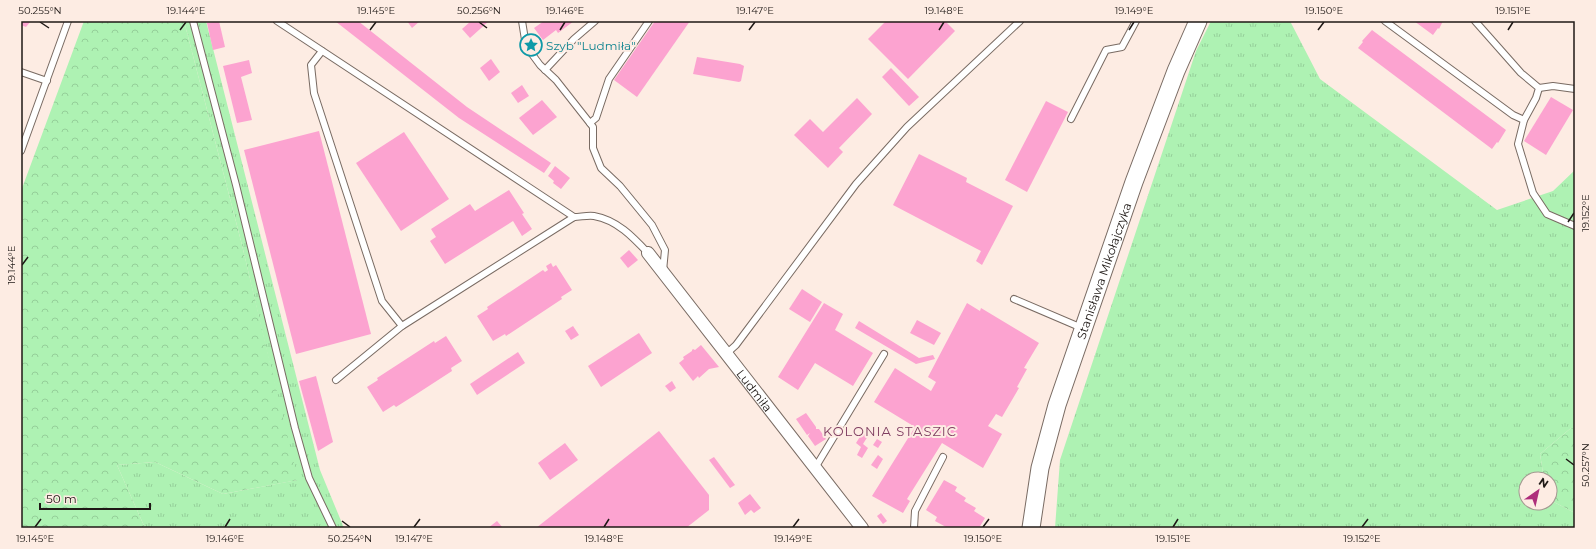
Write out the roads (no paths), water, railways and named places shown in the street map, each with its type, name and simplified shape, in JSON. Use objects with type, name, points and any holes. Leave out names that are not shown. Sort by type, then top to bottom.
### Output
[{"type":"street","name":"Stanisława Mikołajczyka","points":[[1031,528],[1040,468],[1057,404],[1134,182],[1176,72],[1198,21]]},
{"type":"street","name":"Ludmiła","points":[[648,253],[862,528]]},
{"type":"lane","points":[[21,151],[68,21]]},
{"type":"lane","points":[[193,21],[297,435],[309,478],[333,528]]},
{"type":"lane","points":[[277,21],[574,217]]},
{"type":"lane","points":[[522,21],[526,46],[545,70],[556,80],[593,127],[593,148],[601,168],[620,186],[652,225],[665,250],[662,272]]},
{"type":"lane","points":[[545,70],[574,39],[595,21]]},
{"type":"lane","points":[[590,123],[596,118],[609,79],[649,21]]},
{"type":"lane","points":[[726,354],[736,345],[856,184],[907,127],[1020,21]]},
{"type":"lane","points":[[1071,119],[1106,50],[1122,47],[1136,21]]},
{"type":"lane","points":[[1385,21],[1513,115],[1524,120]]},
{"type":"lane","points":[[1475,21],[1520,73],[1539,88],[1553,86],[1575,89]]},
{"type":"lane","points":[[322,51],[311,65],[314,93],[382,301],[402,326]]},
{"type":"lane","points":[[21,72],[47,81]]},
{"type":"lane","points":[[1539,88],[1536,98],[1524,120],[1518,144],[1533,193],[1547,214],[1575,226]]},
{"type":"lane","points":[[336,380],[402,326],[574,217],[593,216],[615,223],[636,240],[648,253]]},
{"type":"lane","points":[[1014,299],[1083,329]]},
{"type":"lane","points":[[815,468],[884,354]]},
{"type":"lane","points":[[914,528],[915,511],[943,457]]},
{"type":"place","name":"Szyb \"Ludmiła\"","points":[[531,45]]},
{"type":"district","name":"KOLONIA STASZIC","points":[[890,431]]}]
